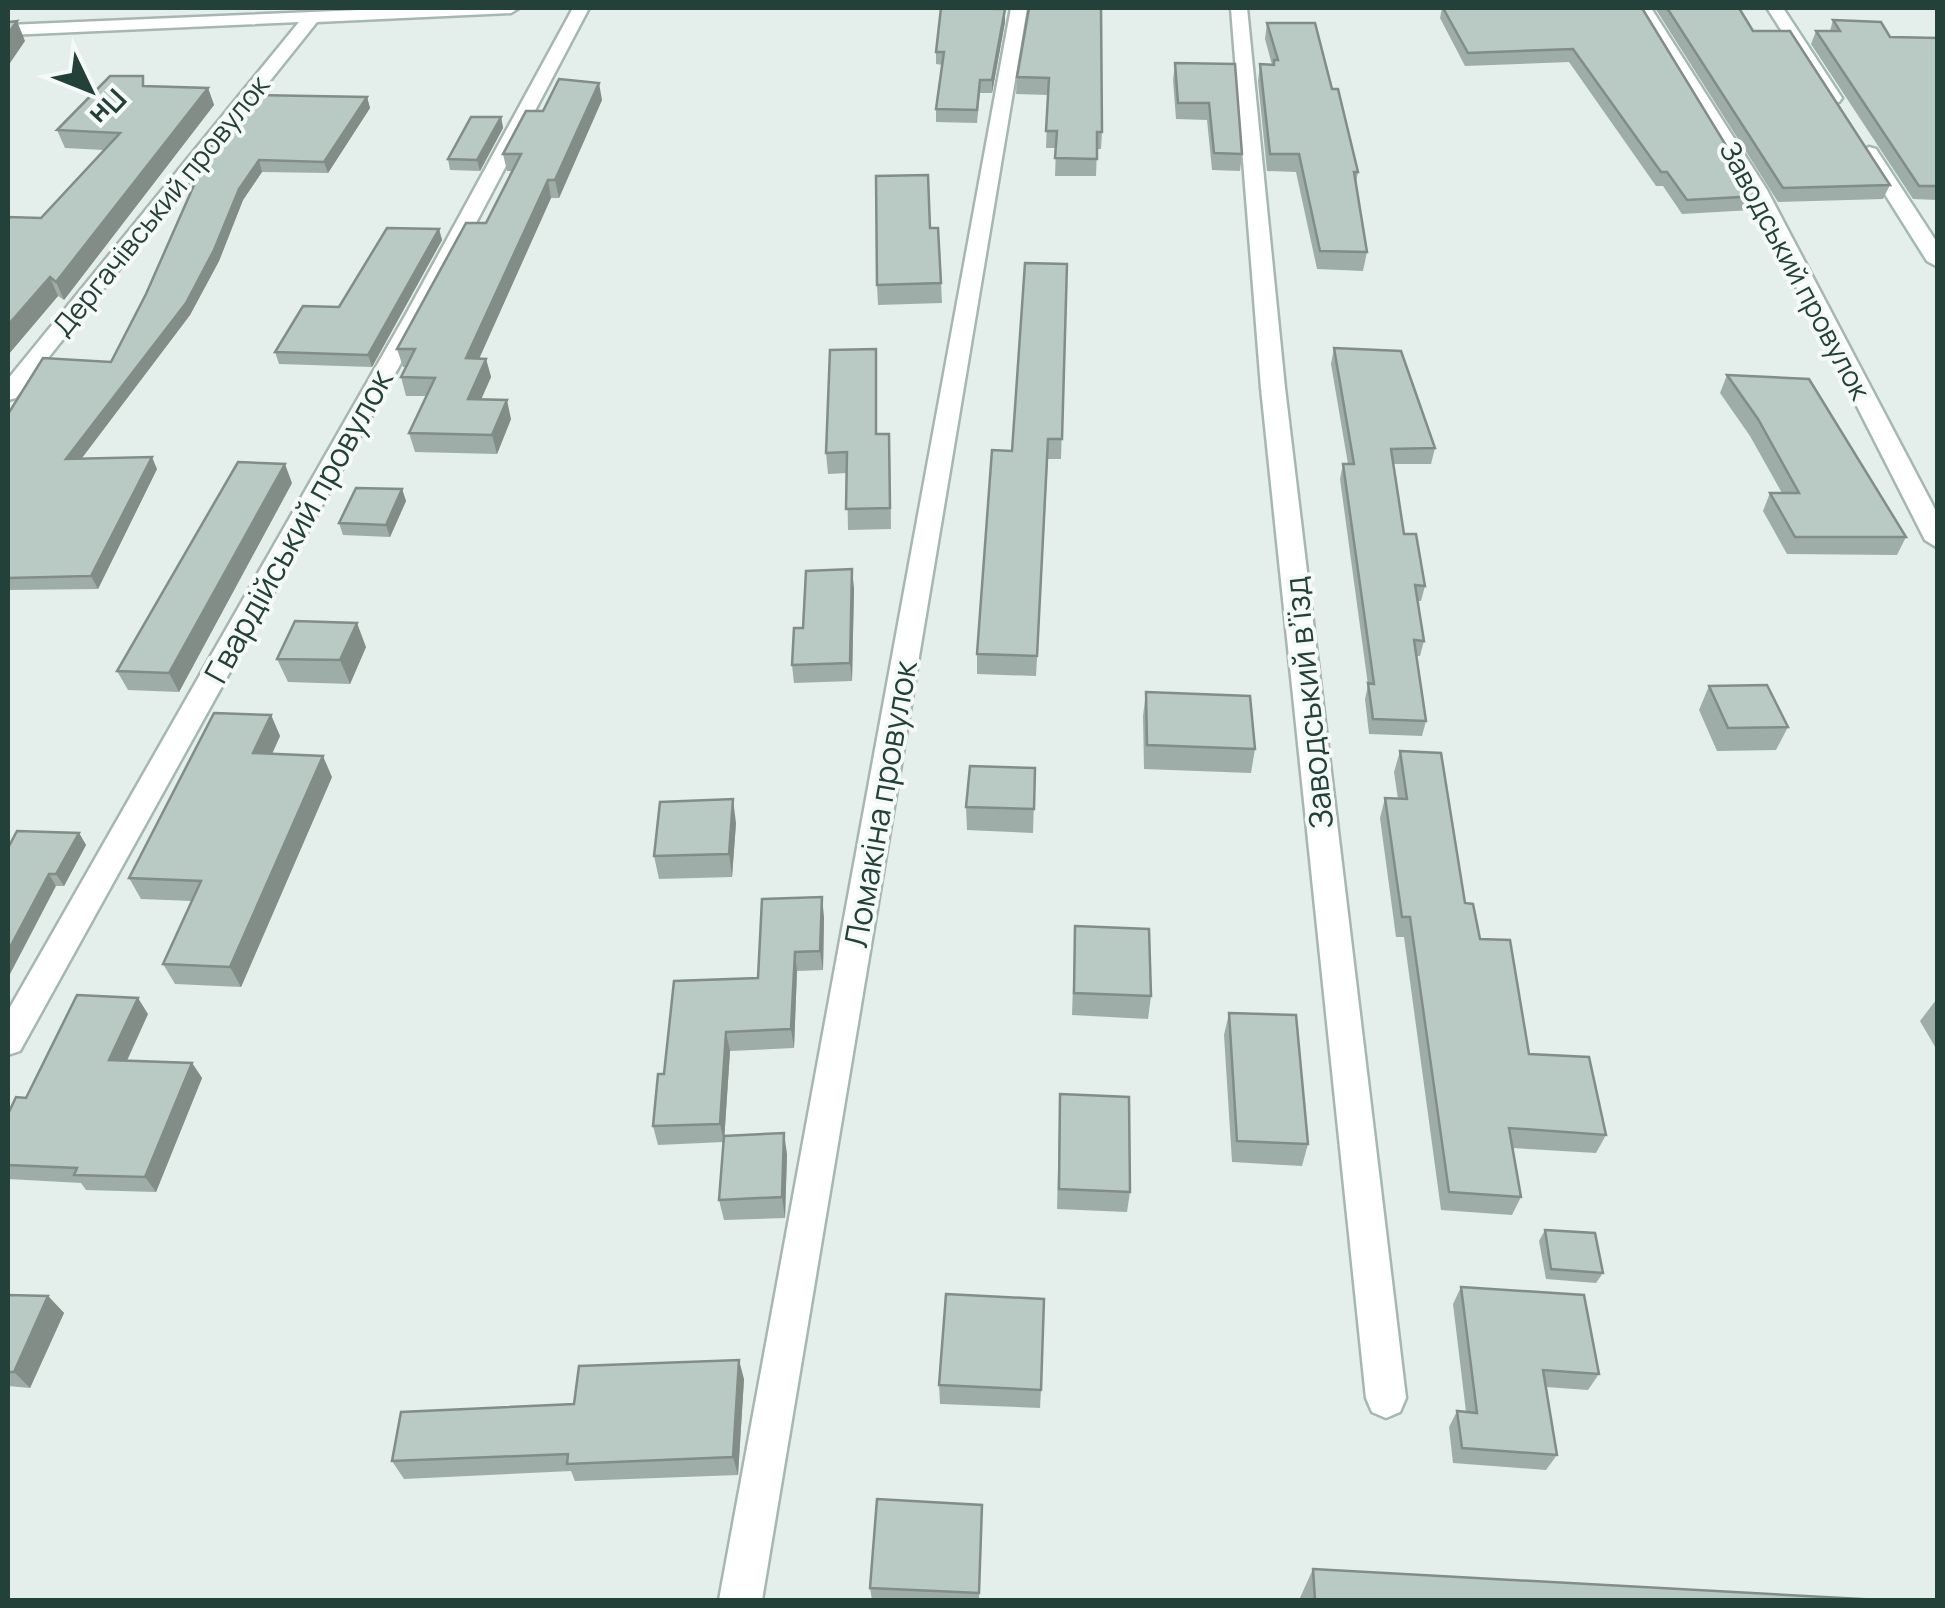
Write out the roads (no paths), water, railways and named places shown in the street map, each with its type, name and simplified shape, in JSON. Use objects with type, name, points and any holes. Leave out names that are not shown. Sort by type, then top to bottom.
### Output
[{"type":"street","points":[[8,30],[511,8]]},
{"type":"street","name":"Гвардійський провулок","points":[[8,1041],[416,316],[581,8]]},
{"type":"street","name":"Ломакіна провулок","points":[[740,1600],[1020,8]]},
{"type":"street","name":"Заводський в’їзд","points":[[1239,8],[1273,388],[1386,1398]]},
{"type":"street","name":"Заводський провулок","points":[[1643,8],[1757,190],[1938,540]]},
{"type":"street","points":[[1775,8],[1938,261]]},
{"type":"street","name":"Дергачівський провулок","points":[[8,393],[313,16]]}]
